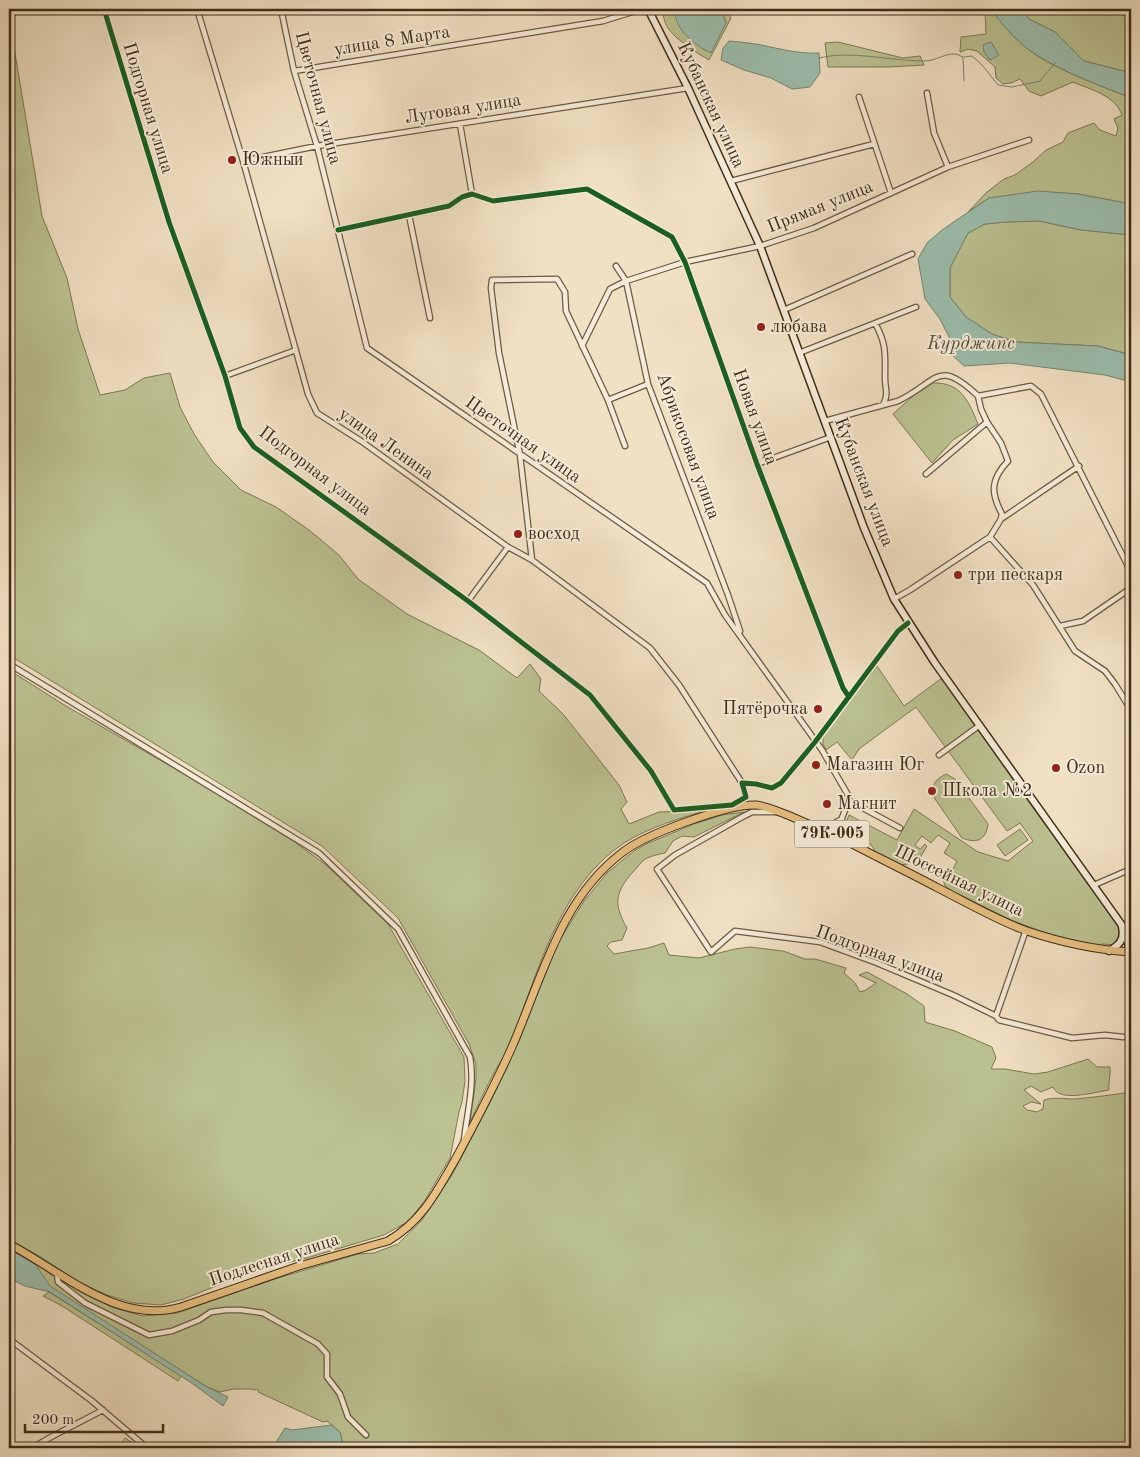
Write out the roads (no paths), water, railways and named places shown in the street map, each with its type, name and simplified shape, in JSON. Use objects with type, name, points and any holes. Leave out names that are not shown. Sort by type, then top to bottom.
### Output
[{"type":"main road","name":"Кубанская улица","points":[[648,9],[688,88],[760,246],[864,528],[894,599],[935,663],[1122,926]]},
{"type":"main road","name":"Шоссейная улица","points":[[488,1096],[512,1046],[560,930],[573,907],[601,871],[613,860],[644,839],[731,809],[754,805],[764,806],[807,823],[964,902],[1026,930],[1057,940],[1109,951],[1131,952]]},
{"type":"main road","points":[[1122,926],[1131,938]]},
{"type":"main road","points":[[1109,951],[1121,942],[1124,933],[1122,926]]},
{"type":"main road","points":[[1122,926],[1131,952]]},
{"type":"main road","name":"Подлесная улица","points":[[9,1244],[90,1292],[133,1309],[161,1312],[181,1307],[299,1266],[388,1241],[401,1233],[413,1224],[423,1212],[464,1144],[488,1096]]},
{"type":"street","name":"Подгорная улица","points":[[104,9],[169,222],[224,376],[240,428],[254,447],[468,601],[590,695],[651,771],[674,810],[732,805],[746,797],[742,783]]},
{"type":"street","name":"улица Ленина","points":[[197,9],[243,161],[308,394],[317,413],[361,441],[508,547],[532,560],[650,648],[678,685],[742,783]]},
{"type":"street","name":"Цветочная улица","points":[[281,9],[294,71],[317,146],[367,348],[707,583],[725,614],[741,634],[815,742],[848,795],[848,800]]},
{"type":"street","name":"улица 8 Марта","points":[[294,71],[603,21],[642,9]]},
{"type":"street","name":"Луговая улица","points":[[243,161],[317,146],[688,88]]},
{"type":"street","points":[[927,93],[934,133],[948,167]]},
{"type":"street","name":"Прямая улица","points":[[859,97],[891,193]]},
{"type":"street","points":[[338,230],[449,206],[462,197],[472,194],[460,124]]},
{"type":"street","name":"Прямая улица","points":[[582,346],[610,289],[626,281],[685,262],[760,246],[814,228],[948,167],[1029,140]]},
{"type":"street","points":[[731,182],[874,144]]},
{"type":"street","name":"Новая улица","points":[[472,194],[493,201],[587,189],[672,237],[685,262],[757,464],[843,688],[850,696]]},
{"type":"street","points":[[409,215],[430,318]]},
{"type":"street","points":[[784,310],[912,254]]},
{"type":"street","name":"Абрикосовая улица","points":[[616,266],[626,281],[648,384],[741,634]]},
{"type":"street","points":[[532,560],[520,455],[499,353],[491,288],[492,280],[557,279],[565,292],[566,311],[608,400],[625,446]]},
{"type":"street","points":[[799,353],[916,307]]},
{"type":"street","points":[[875,323],[882,336],[885,350],[887,397],[883,405]]},
{"type":"street","points":[[224,376],[296,350]]},
{"type":"street","points":[[825,421],[904,399],[935,377],[944,374],[963,382],[978,396],[981,409],[1001,443],[1008,461],[999,470],[994,484],[994,495],[1002,514],[1001,519]]},
{"type":"street","points":[[608,400],[648,384]]},
{"type":"street","points":[[978,396],[1031,386],[1041,394],[1131,572]]},
{"type":"street","points":[[926,474],[987,422]]},
{"type":"street","points":[[757,464],[831,438]]},
{"type":"street","points":[[894,599],[990,537],[1001,519],[1079,466]]},
{"type":"street","points":[[990,537],[1033,585],[1075,651],[1105,671],[1116,684],[1131,710]]},
{"type":"street","points":[[468,601],[508,547]]},
{"type":"street","points":[[1060,626],[1083,621],[1131,588]]},
{"type":"street","points":[[742,783],[772,788],[780,783],[815,742],[898,631],[908,623]]},
{"type":"street","points":[[9,664],[319,853],[388,917],[404,936],[470,1057],[471,1086],[464,1144]]},
{"type":"street","points":[[940,754],[980,725]]},
{"type":"street","points":[[835,836],[848,800],[900,828]]},
{"type":"street","name":"Подгорная улица","points":[[778,812],[752,812],[675,855],[657,869],[711,952],[735,931],[820,942],[878,963],[953,995],[996,1016],[999,1020],[1072,1038],[1105,1035],[1123,1037]]},
{"type":"street","points":[[807,823],[831,826],[842,819]]},
{"type":"street","points":[[842,819],[847,836],[859,848]]},
{"type":"street","points":[[1094,885],[1131,869]]},
{"type":"street","points":[[996,1016],[1026,930]]},
{"type":"street","points":[[57,1273],[58,1282],[77,1298],[110,1317],[149,1335],[172,1331],[199,1320],[210,1312],[226,1310],[264,1314],[318,1344],[327,1354],[327,1377],[340,1394],[348,1417],[366,1435]]},
{"type":"street","points":[[9,1339],[103,1410],[148,1448]]},
{"type":"street","points":[[32,1448],[51,1436],[103,1410]]},
{"type":"water","points":[[674,9],[721,9],[726,23],[711,53],[686,36],[678,24]]},
{"type":"water","points":[[991,9],[1021,9],[1029,19],[1055,32],[1084,61],[1131,73],[1131,98],[1076,75],[1035,54],[1015,38]]},
{"type":"water","points":[[729,41],[757,44],[797,52],[819,53],[820,73],[810,87],[792,89],[771,78],[744,70],[721,60],[723,48]]},
{"type":"water","points":[[991,42],[999,55],[990,60],[984,52],[983,45]]},
{"type":"water","name":"Курджипс","points":[[1038,191],[1078,194],[1131,204],[1131,235],[1081,230],[1039,221],[985,224],[968,233],[950,268],[950,297],[966,317],[992,334],[1015,342],[1098,346],[1131,355],[1131,382],[1105,375],[1010,363],[964,366],[951,354],[950,339],[940,319],[925,299],[918,259],[927,243],[942,230],[989,198]]},
{"type":"water","points":[[9,1249],[36,1265],[50,1286],[207,1387],[228,1397],[223,1406],[193,1384],[50,1292],[25,1286],[9,1278]]},
{"type":"water","points":[[331,1425],[340,1432],[344,1448],[273,1447],[285,1428],[292,1430]]},
{"type":"waterway","points":[[819,58],[858,55],[925,61],[956,54],[963,57],[964,81]]},
{"type":"waterway","points":[[964,57],[972,56],[983,66],[998,85],[1012,87],[1040,81],[1055,63]]},
{"type":"place","name":"Южныи","points":[[232,160]]},
{"type":"place","name":"любава","points":[[761,327]]},
{"type":"place","name":"восход","points":[[518,534]]},
{"type":"place","name":"три пескаря","points":[[958,575]]},
{"type":"place","name":"Пятёрочка","points":[[818,709]]},
{"type":"place","name":"Магазин Юг","points":[[816,765]]},
{"type":"place","name":"Ozon","points":[[1056,768]]},
{"type":"place","name":"Школа №2","points":[[932,791]]},
{"type":"place","name":"Магнит","points":[[827,804]]}]
